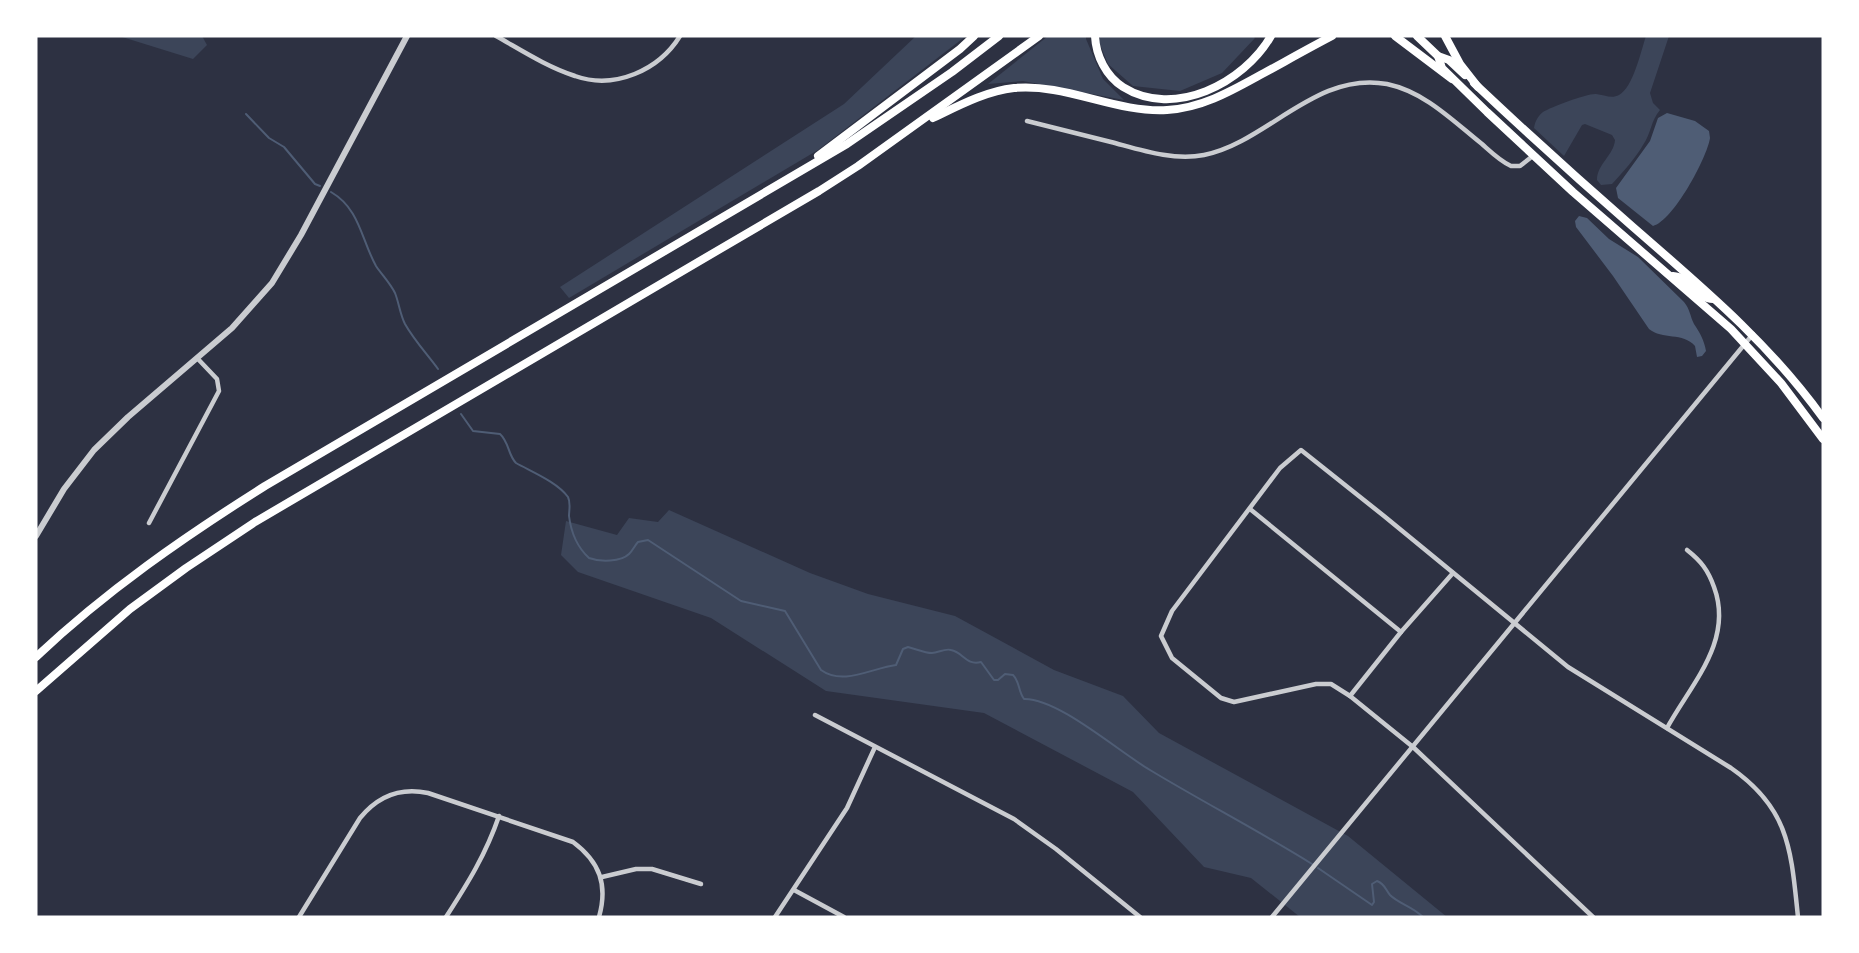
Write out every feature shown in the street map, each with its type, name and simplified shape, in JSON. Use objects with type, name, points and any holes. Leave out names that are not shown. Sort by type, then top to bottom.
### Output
[{"type":"highway","points":[[778,186],[960,49],[974,36]]},
{"type":"highway","points":[[36,657],[103,598],[219,515],[847,144],[999,36]]},
{"type":"highway","points":[[36,691],[130,609],[225,542],[819,191],[911,129],[1039,36]]},
{"type":"highway","points":[[1095,36],[1097,51],[1103,65],[1118,83],[1142,95],[1171,98],[1201,93],[1234,76],[1249,64],[1271,36]]},
{"type":"highway","points":[[911,129],[993,93],[1015,88],[1045,89],[1155,110],[1198,105],[1223,95],[1332,36]]},
{"type":"highway","points":[[1395,36],[1452,79]]},
{"type":"highway","points":[[1445,36],[1478,87]]},
{"type":"main road","points":[[1416,36],[1438,56],[1449,60],[1582,182],[1715,298],[1791,375],[1823,418]]},
{"type":"main road","points":[[1438,56],[1442,68],[1452,79],[1605,220],[1672,276],[1745,343],[1781,383],[1823,439]]},
{"type":"main road","points":[[1672,276],[1680,276],[1709,299],[1715,298]]},
{"type":"street","points":[[36,536],[64,489],[94,450],[128,417],[198,359],[249,310],[283,266],[407,36]]},
{"type":"street","points":[[496,36],[542,62],[574,76],[600,80],[621,78],[643,71],[668,53],[680,36]]},
{"type":"street","points":[[1027,121],[1148,152],[1175,157],[1193,157],[1211,154],[1233,145],[1327,91],[1348,85],[1372,83],[1400,88],[1426,100],[1511,166],[1520,166],[1534,155]]},
{"type":"street","points":[[1272,917],[1753,334]]},
{"type":"street","points":[[149,523],[219,391],[217,378],[198,359]]},
{"type":"street","points":[[1593,917],[1413,747],[1350,696],[1331,684],[1316,684],[1234,702],[1221,698],[1172,658],[1161,636],[1172,611],[1280,468],[1301,450],[1573,671],[1742,775],[1764,796],[1774,811],[1788,843],[1798,917]]},
{"type":"street","points":[[1250,509],[1401,632]]},
{"type":"street","points":[[1667,728],[1711,654],[1720,625],[1718,601],[1708,572],[1704,564],[1688,550]]},
{"type":"street","points":[[1350,696],[1401,632],[1453,573]]},
{"type":"street","points":[[815,715],[1000,810],[1029,828],[1140,917]]},
{"type":"street","points":[[775,917],[848,808],[875,747]]},
{"type":"street","points":[[299,917],[367,809],[384,796],[396,792],[418,791],[573,842],[588,855],[602,877],[603,898],[599,917]]},
{"type":"street","points":[[446,917],[478,866],[489,845],[499,816]]},
{"type":"street","points":[[602,877],[636,869],[652,869],[701,884]]},
{"type":"street","points":[[794,890],[844,917]]},
{"type":"shaded area","points":[[119,36],[202,36],[207,45],[193,59]]},
{"type":"shaded area","points":[[916,36],[966,36],[818,150],[569,298],[560,287],[844,104]]},
{"type":"shaded area","points":[[1048,36],[1086,36],[1103,79],[1124,100],[1023,81],[988,84]]},
{"type":"shaded area","points":[[1100,36],[1253,36],[1255,38],[1222,73],[1180,91],[1133,86],[1108,64],[1099,42]]},
{"type":"shaded area","points":[[1646,36],[1669,36],[1650,93],[1653,103],[1660,110],[1646,141],[1633,160],[1612,184],[1601,185],[1597,180],[1598,174],[1614,145],[1615,140],[1612,135],[1585,124],[1582,125],[1564,156],[1534,128],[1535,123],[1543,112],[1578,98],[1592,94],[1611,97],[1619,95],[1632,77]]},
{"type":"shaded area","points":[[1667,113],[1695,121],[1709,131],[1710,138],[1703,159],[1688,188],[1670,213],[1653,226],[1618,198],[1616,188],[1650,141],[1658,118]]},
{"type":"shaded area","points":[[1579,216],[1587,218],[1609,239],[1638,257],[1684,302],[1704,343],[1706,351],[1702,356],[1697,357],[1695,346],[1685,339],[1660,334],[1649,329],[1576,227],[1575,221]]},
{"type":"shaded area","points":[[669,510],[810,573],[868,594],[955,616],[1054,670],[1123,696],[1159,733],[1348,836],[1447,917],[1300,917],[1251,878],[1204,867],[1133,792],[984,713],[826,691],[711,618],[578,572],[561,555],[566,521],[617,535],[629,518],[658,522]]},
{"type":"waterway","points":[[246,114],[269,138],[284,147],[315,184],[320,186]]},
{"type":"waterway","points":[[331,192],[341,199],[354,216],[376,266],[395,293],[405,324],[438,369]]},
{"type":"waterway","points":[[461,414],[473,431],[500,434],[516,463],[544,478],[568,497],[573,533],[581,549],[589,558],[604,561],[621,559],[629,554],[638,542],[648,540],[741,601],[785,611],[821,670],[830,675],[858,675],[896,665],[903,649],[908,647],[929,653],[955,651],[972,662],[981,662],[994,680],[998,680],[1005,674],[1013,675],[1024,699],[1038,701],[1071,716],[1150,770],[1312,864]]},
{"type":"waterway","points":[[1318,868],[1372,905],[1374,902],[1372,884],[1380,882],[1390,895],[1423,917]]}]
